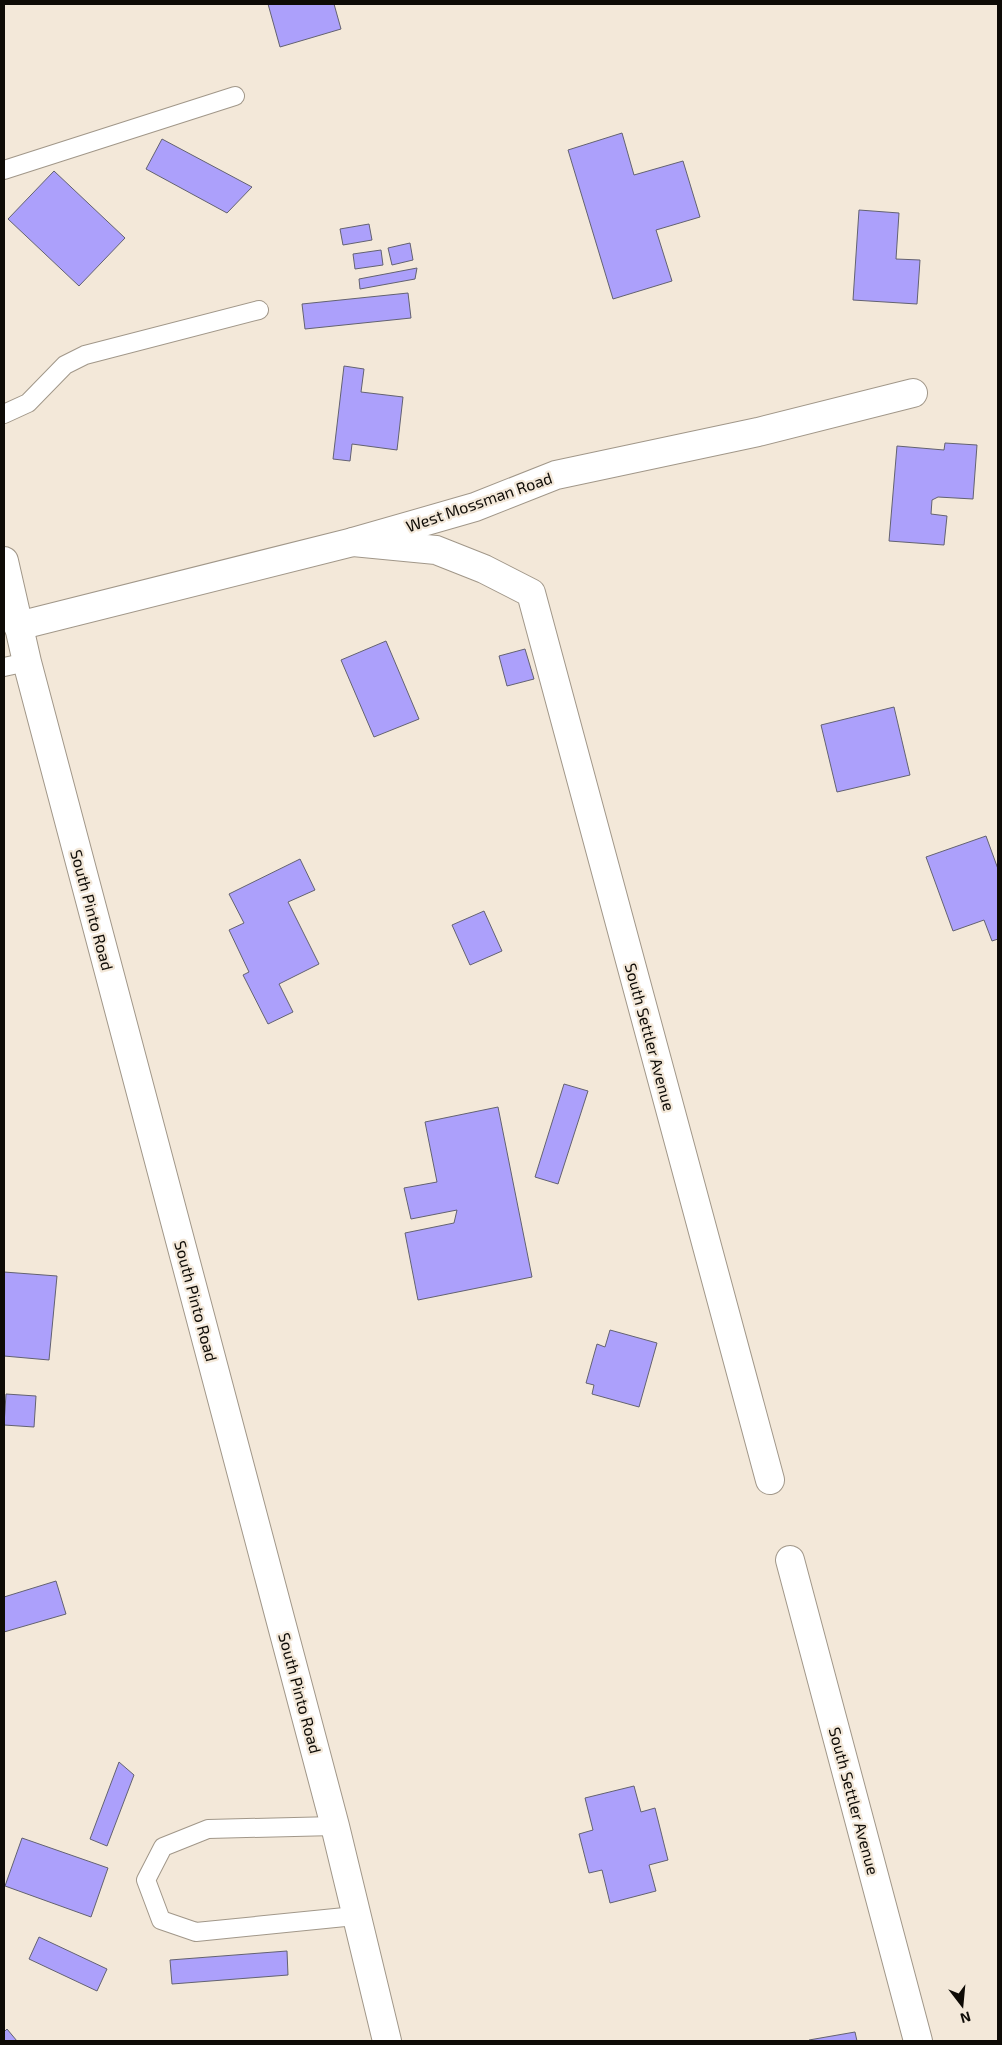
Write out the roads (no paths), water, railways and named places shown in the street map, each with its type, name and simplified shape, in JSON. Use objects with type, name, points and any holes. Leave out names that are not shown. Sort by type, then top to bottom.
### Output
[{"type":"street","name":"West Mossman Road","points":[[18,626],[353,542],[475,506],[556,475],[758,432],[913,392]]},
{"type":"street","name":"South Settler Avenue","points":[[353,542],[436,550],[484,569],[531,594],[770,1480]]},
{"type":"street","name":"South Pinto Road","points":[[4,561],[18,626],[15,664],[335,1826],[355,1916],[387,2041]]},
{"type":"street","name":"South Settler Avenue","points":[[790,1560],[918,2041]]},
{"type":"lane","points":[[4,170],[235,96]]},
{"type":"lane","points":[[4,414],[28,403],[65,365],[85,356],[259,310]]},
{"type":"lane","points":[[335,1826],[208,1829],[163,1847],[146,1880],[161,1920],[196,1932],[355,1916]]}]
